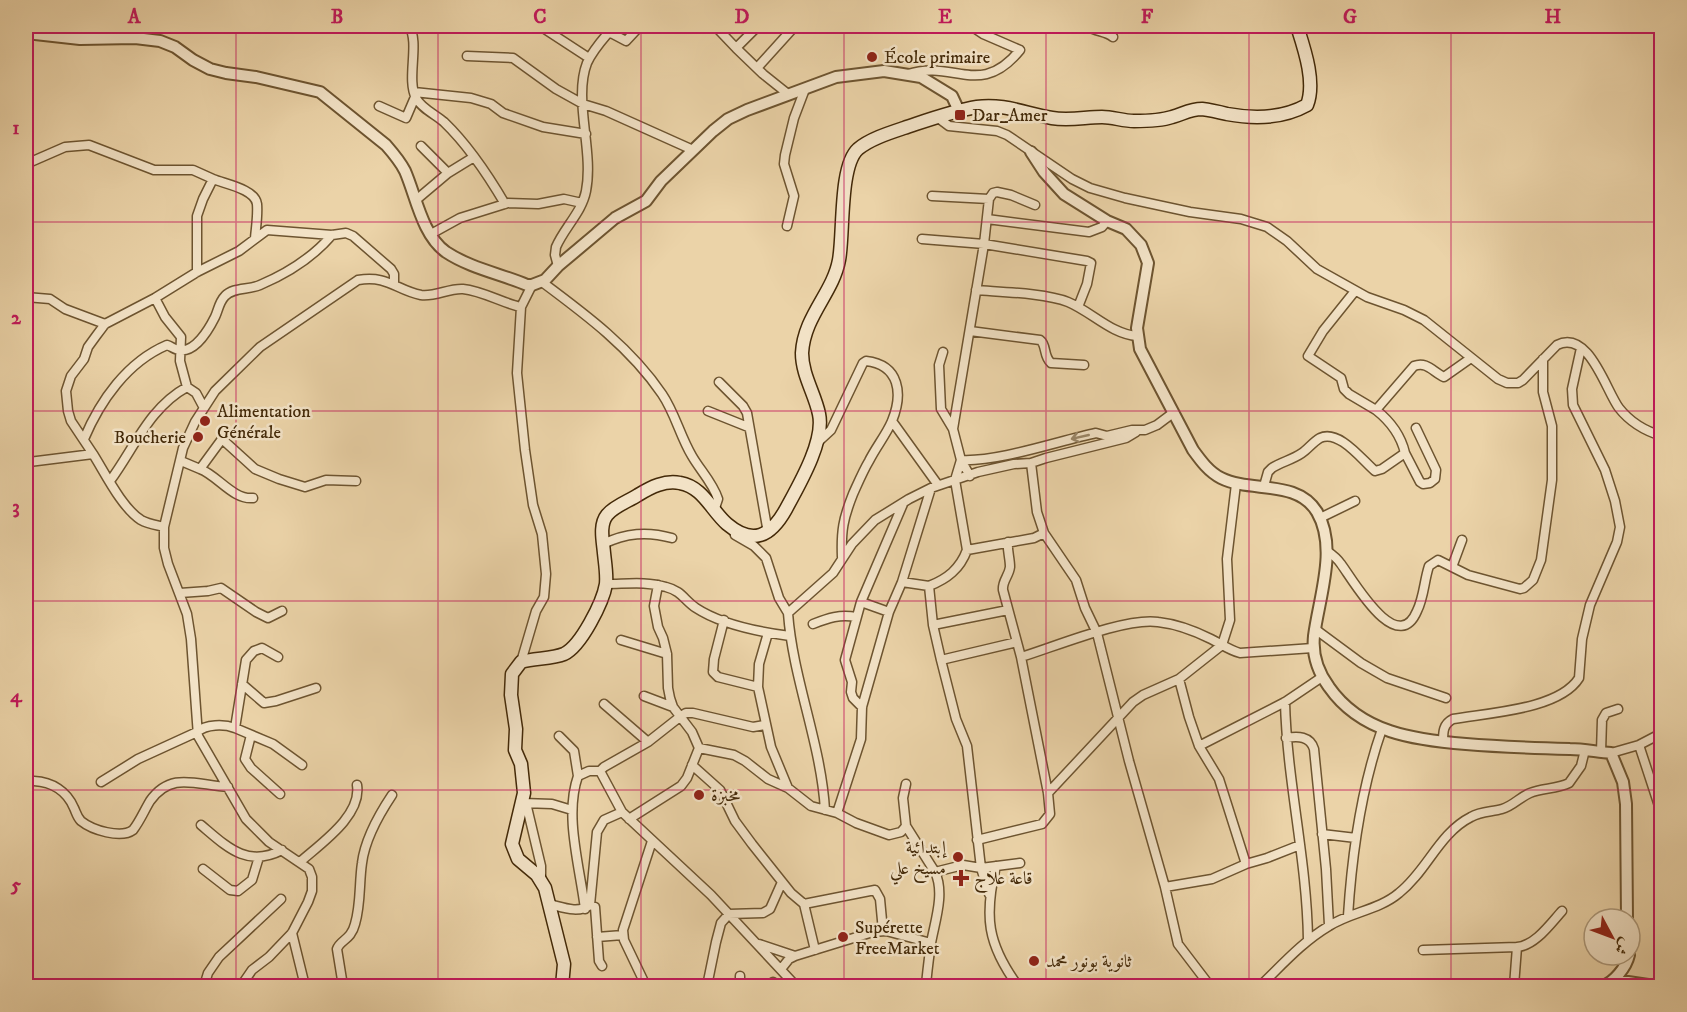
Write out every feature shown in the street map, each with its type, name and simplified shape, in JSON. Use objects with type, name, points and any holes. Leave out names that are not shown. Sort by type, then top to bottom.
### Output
[{"type":"main road","points":[[562,987],[564,964],[541,880],[518,859],[512,844],[524,803],[524,794],[521,764],[515,750],[516,729],[511,695],[512,674],[521,662],[563,654],[573,648],[590,623],[606,584],[602,527],[606,516],[615,508],[657,485],[676,482],[694,489],[715,508],[726,523],[744,535],[753,537],[768,533],[786,509],[816,444],[820,418],[805,371],[802,353],[810,322],[839,264],[849,163],[856,150],[894,131],[977,107],[1018,109],[1054,118],[1105,117],[1131,121],[1160,120],[1174,117],[1187,110],[1204,109],[1250,117],[1286,114],[1307,105],[1311,95],[1312,84],[1297,26]]},
{"type":"street","points":[[409,26],[412,36],[411,60],[417,101],[445,123],[474,157],[505,204]]},
{"type":"street","points":[[540,26],[590,58]]},
{"type":"street","points":[[558,266],[555,255],[556,247],[582,203],[586,191],[588,174],[583,104],[584,74],[590,58],[612,29],[626,41],[640,26]]},
{"type":"street","points":[[715,26],[757,68],[788,94]]},
{"type":"street","points":[[736,48],[758,26]]},
{"type":"street","points":[[757,68],[795,26]]},
{"type":"street","points":[[908,74],[930,70],[988,75],[1000,70],[1020,50],[983,34],[971,26]]},
{"type":"street","points":[[1088,26],[1095,31],[1105,31],[1113,37]]},
{"type":"street","points":[[26,33],[80,39],[150,39],[175,47],[210,69],[320,92],[394,154],[405,171],[430,234],[445,251],[485,270],[537,284],[607,333],[643,368],[663,395],[691,454],[714,490],[718,499],[715,508]]},
{"type":"street","points":[[467,56],[513,58],[556,89],[583,104],[606,111],[693,150]]},
{"type":"street","points":[[521,662],[536,611],[544,597],[546,574],[542,534],[533,505],[525,450],[517,373],[521,307],[537,284],[615,218],[646,201],[661,182],[693,150],[728,119],[788,94],[848,74],[884,71],[921,77],[952,96],[959,111]]},
{"type":"street","points":[[787,226],[794,196],[784,164],[785,155],[794,118],[806,88]]},
{"type":"street","points":[[379,106],[406,118],[415,94]]},
{"type":"street","points":[[415,94],[471,98],[491,104],[503,113],[543,128],[586,134]]},
{"type":"street","points":[[937,117],[950,126],[997,131],[1018,141],[1071,179],[1090,188],[1125,198],[1190,212],[1241,219],[1267,227],[1287,241],[1317,270],[1355,291],[1424,320],[1498,379],[1507,383],[1518,383],[1523,380],[1550,351],[1563,342],[1576,344],[1596,365],[1619,408],[1642,428],[1662,436]]},
{"type":"street","points":[[26,164],[65,147],[89,146],[154,170],[193,170],[253,197],[257,202],[255,238]]},
{"type":"street","points":[[421,146],[448,173]]},
{"type":"street","points":[[1031,152],[1044,172],[1064,195],[1133,235],[1141,245],[1148,263],[1137,328],[1140,350],[1193,450],[1202,462],[1216,476],[1236,484],[1283,490],[1303,499],[1315,508],[1320,518],[1327,551],[1313,648],[1322,677],[1345,706],[1382,729],[1402,736],[1443,742],[1606,753],[1639,745],[1662,733]]},
{"type":"street","points":[[416,200],[448,173],[474,157]]},
{"type":"street","points":[[197,272],[197,216],[213,179]]},
{"type":"street","points":[[953,429],[984,244],[989,199],[993,193],[1000,192],[1035,205]]},
{"type":"street","points":[[932,196],[989,199]]},
{"type":"street","points":[[430,234],[460,218],[505,204],[538,204],[564,199],[582,203]]},
{"type":"street","points":[[987,219],[1089,232],[1102,227],[1107,221]]},
{"type":"street","points":[[164,527],[149,524],[137,517],[75,429],[68,411],[67,387],[71,376],[84,360],[88,347],[105,324],[239,251],[267,230],[332,235],[343,233],[353,236],[392,269],[394,283]]},
{"type":"street","points":[[84,439],[91,423],[126,372],[163,347],[169,345],[180,351],[189,349],[206,332],[227,294],[259,286],[283,274],[319,250],[332,235]]},
{"type":"street","points":[[921,239],[984,244],[1066,256],[1091,263],[1087,284],[1078,307]]},
{"type":"street","points":[[241,987],[252,969],[269,957],[292,933],[306,908],[312,891],[311,872],[256,831],[246,819],[197,732],[191,639],[187,614],[166,556],[164,527],[183,448],[215,392],[249,356],[358,280],[376,278],[428,295],[459,289],[469,290],[521,307]]},
{"type":"street","points":[[976,290],[1055,299],[1078,307],[1115,331],[1137,336]]},
{"type":"street","points":[[1355,291],[1323,331],[1308,356],[1341,378],[1344,389],[1349,394],[1376,410],[1391,425],[1401,439],[1405,453],[1420,482],[1426,484],[1436,479],[1436,470],[1416,428]]},
{"type":"street","points":[[26,297],[50,299],[65,309],[105,324]]},
{"type":"street","points":[[155,298],[165,317],[183,341],[180,351],[181,371],[187,387],[196,393],[204,408]]},
{"type":"street","points":[[970,331],[1040,340],[1044,344],[1047,359],[1051,363],[1084,365]]},
{"type":"street","points":[[1443,742],[1444,728],[1453,719],[1516,710],[1543,702],[1569,688],[1579,678],[1582,639],[1590,605],[1617,542],[1620,527],[1605,470],[1573,405],[1572,389],[1581,348]]},
{"type":"street","points":[[943,352],[939,365],[941,409],[953,429],[961,460],[970,476]]},
{"type":"street","points":[[1376,410],[1414,366],[1426,365],[1444,377],[1472,358]]},
{"type":"street","points":[[1327,551],[1339,561],[1358,590],[1375,610],[1400,626],[1408,624],[1418,611],[1426,573],[1432,563],[1438,560],[1468,575],[1520,590],[1529,585],[1537,573],[1549,516],[1552,480],[1552,426],[1543,392],[1543,359]]},
{"type":"street","points":[[816,444],[831,430],[866,361],[877,363],[894,375],[897,383],[897,396],[892,421],[867,463],[853,494],[841,530],[842,558]]},
{"type":"street","points":[[719,382],[745,409],[768,533]]},
{"type":"street","points":[[110,481],[159,407],[187,387]]},
{"type":"street","points":[[708,411],[748,427]]},
{"type":"street","points":[[788,613],[833,573],[860,534],[875,520],[934,487],[1014,464],[1031,463],[1126,438],[1157,425],[1173,413]]},
{"type":"street","points":[[892,421],[934,487]]},
{"type":"street","points":[[961,460],[1012,453],[1096,433],[1107,436],[1132,430],[1137,432]]},
{"type":"street","points":[[1264,486],[1268,472],[1272,468],[1299,455],[1320,438],[1332,437],[1344,443],[1376,471],[1405,453]]},
{"type":"street","points":[[200,469],[222,439],[255,469],[279,479],[309,487],[326,480],[356,481]]},
{"type":"street","points":[[1012,453],[1014,464]]},
{"type":"street","points":[[29,462],[93,454]]},
{"type":"street","points":[[902,582],[928,586],[950,576],[963,560],[967,550],[954,480],[961,460]]},
{"type":"street","points":[[181,461],[209,472],[242,497],[252,498]]},
{"type":"street","points":[[1031,463],[1037,512],[1044,533],[1076,580],[1085,608],[1097,633],[1178,944],[1210,987]]},
{"type":"street","points":[[1048,793],[1133,702],[1179,679],[1221,645],[1230,620],[1227,559],[1236,484]]},
{"type":"street","points":[[837,813],[861,739],[862,707],[889,612],[902,582],[934,487]]},
{"type":"street","points":[[1320,518],[1355,501]]},
{"type":"street","points":[[862,707],[853,698],[852,682],[845,660],[861,602],[903,504]]},
{"type":"street","points":[[726,523],[734,535],[760,550],[766,558],[779,598],[788,613],[790,636],[821,773],[825,810]]},
{"type":"street","points":[[603,544],[628,534],[639,533],[672,538]]},
{"type":"street","points":[[967,550],[1034,538],[1044,533]]},
{"type":"street","points":[[1452,567],[1462,540]]},
{"type":"street","points":[[977,840],[1042,824],[1050,814],[1048,793],[1021,657],[1003,583],[1009,573],[1010,565],[1007,552],[1008,542]]},
{"type":"street","points":[[606,584],[636,582],[658,585],[681,592],[694,607],[724,621],[768,633],[790,636]]},
{"type":"street","points":[[629,819],[681,786],[687,778],[699,748],[692,732],[673,707],[668,688],[667,654],[654,606],[658,585]]},
{"type":"street","points":[[928,586],[940,660],[956,719],[967,746],[978,850],[989,894]]},
{"type":"street","points":[[180,593],[221,588],[267,618],[282,611]]},
{"type":"street","points":[[861,602],[889,612]]},
{"type":"street","points":[[933,625],[1008,609]]},
{"type":"street","points":[[813,624],[830,616],[856,617]]},
{"type":"street","points":[[724,621],[713,672],[718,677],[758,687]]},
{"type":"street","points":[[1021,657],[1114,627],[1157,621],[1194,632],[1240,653],[1313,648]]},
{"type":"street","points":[[1315,629],[1354,658],[1387,678],[1446,698]]},
{"type":"street","points":[[768,633],[759,664],[758,687],[771,747],[788,788]]},
{"type":"street","points":[[621,640],[667,654]]},
{"type":"street","points":[[940,660],[1017,642]]},
{"type":"street","points":[[235,728],[246,660],[254,651],[262,648],[278,657]]},
{"type":"street","points":[[1199,746],[1285,702],[1322,677]]},
{"type":"street","points":[[1179,679],[1199,746],[1219,778],[1246,864]]},
{"type":"street","points":[[242,684],[264,703],[316,688]]},
{"type":"street","points":[[644,696],[673,707]]},
{"type":"street","points":[[1285,702],[1286,738],[1293,802],[1307,894],[1308,940]]},
{"type":"street","points":[[604,704],[648,741]]},
{"type":"street","points":[[1618,709],[1606,712],[1602,720],[1606,753],[1623,782],[1626,804],[1627,907]]},
{"type":"street","points":[[600,771],[604,766],[648,741],[686,713],[753,727],[765,725]]},
{"type":"street","points":[[101,782],[138,759],[197,732],[201,728],[215,726],[228,725],[251,735],[286,752],[302,765]]},
{"type":"street","points":[[1348,916],[1356,838],[1374,752],[1382,729]]},
{"type":"street","points":[[251,735],[245,759],[251,768],[280,794]]},
{"type":"street","points":[[559,736],[574,751],[578,776],[574,788],[572,810],[587,907]]},
{"type":"street","points":[[1286,738],[1302,737],[1313,744],[1326,869],[1329,925]]},
{"type":"street","points":[[1639,745],[1661,812]]},
{"type":"street","points":[[699,748],[734,755],[745,760],[768,779],[788,788],[811,806],[837,813],[889,836],[901,832],[906,826]]},
{"type":"street","points":[[1260,987],[1308,940],[1329,925],[1365,911],[1398,894],[1409,884],[1446,836],[1472,816],[1502,809],[1528,793],[1569,783],[1581,766],[1585,750]]},
{"type":"street","points":[[692,765],[720,790],[735,821],[782,882],[804,904],[815,950]]},
{"type":"street","points":[[578,776],[589,771],[600,771]]},
{"type":"street","points":[[600,771],[621,812],[698,882],[758,943],[796,987]]},
{"type":"street","points":[[34,781],[49,783],[64,792],[81,821],[119,835],[129,834],[133,830],[152,799],[168,783],[228,787]]},
{"type":"street","points":[[906,784],[903,798],[906,826],[935,872],[939,885],[937,915],[926,987]]},
{"type":"street","points":[[300,862],[347,818],[356,805],[357,785]]},
{"type":"street","points":[[343,987],[337,949],[339,944],[351,936],[365,848],[381,811],[392,795]]},
{"type":"street","points":[[541,880],[541,866],[524,803],[552,804],[572,810]]},
{"type":"street","points":[[587,907],[597,832],[604,820],[621,812]]},
{"type":"street","points":[[201,825],[236,852],[252,857],[269,856],[282,850]]},
{"type":"street","points":[[1322,834],[1356,838]]},
{"type":"street","points":[[646,987],[623,935],[627,913],[652,841]]},
{"type":"street","points":[[1165,887],[1212,879],[1300,845]]},
{"type":"street","points":[[963,865],[978,850]]},
{"type":"street","points":[[204,869],[230,890],[238,891],[252,880],[259,857]]},
{"type":"street","points":[[935,872],[963,865],[981,867],[1020,863]]},
{"type":"street","points":[[996,866],[989,894],[989,915],[998,956],[1018,987]]},
{"type":"street","points":[[707,987],[721,924],[729,914],[763,913],[770,909],[782,882]]},
{"type":"street","points":[[804,904],[875,890],[880,899],[883,931]]},
{"type":"street","points":[[204,987],[208,973],[219,957],[281,899]]},
{"type":"street","points":[[549,904],[569,909],[595,907],[599,961],[602,966]]},
{"type":"street","points":[[1423,950],[1527,944],[1548,927],[1562,910]]},
{"type":"street","points":[[781,969],[789,959],[795,956],[873,932],[883,931],[931,943]]},
{"type":"street","points":[[292,933],[305,987]]},
{"type":"street","points":[[597,937],[623,935]]},
{"type":"street","points":[[758,943],[795,956]]},
{"type":"street","points":[[1514,987],[1517,946]]},
{"type":"street","points":[[1608,984],[1623,967]]},
{"type":"street","points":[[740,976],[740,987]]},
{"type":"street","points":[[1608,984],[1628,982],[1655,987]]},
{"type":"place","name":"École primaire","points":[[872,57]]},
{"type":"place","name":"Dar_Amer","points":[[960,115]]},
{"type":"place","name":"Alimentation Générale","points":[[205,421]]},
{"type":"place","name":"Boucherie","points":[[198,437]]},
{"type":"place","name":"مخبزة","points":[[699,795]]},
{"type":"place","name":"إبتدائية مسيخ علي","points":[[958,857]]},
{"type":"place","name":"قاعة علاج","points":[[961,878]]},
{"type":"place","name":"Supérette FreeMarket","points":[[843,937]]},
{"type":"place","name":"ثانوية بونور محمد","points":[[1034,961]]}]
